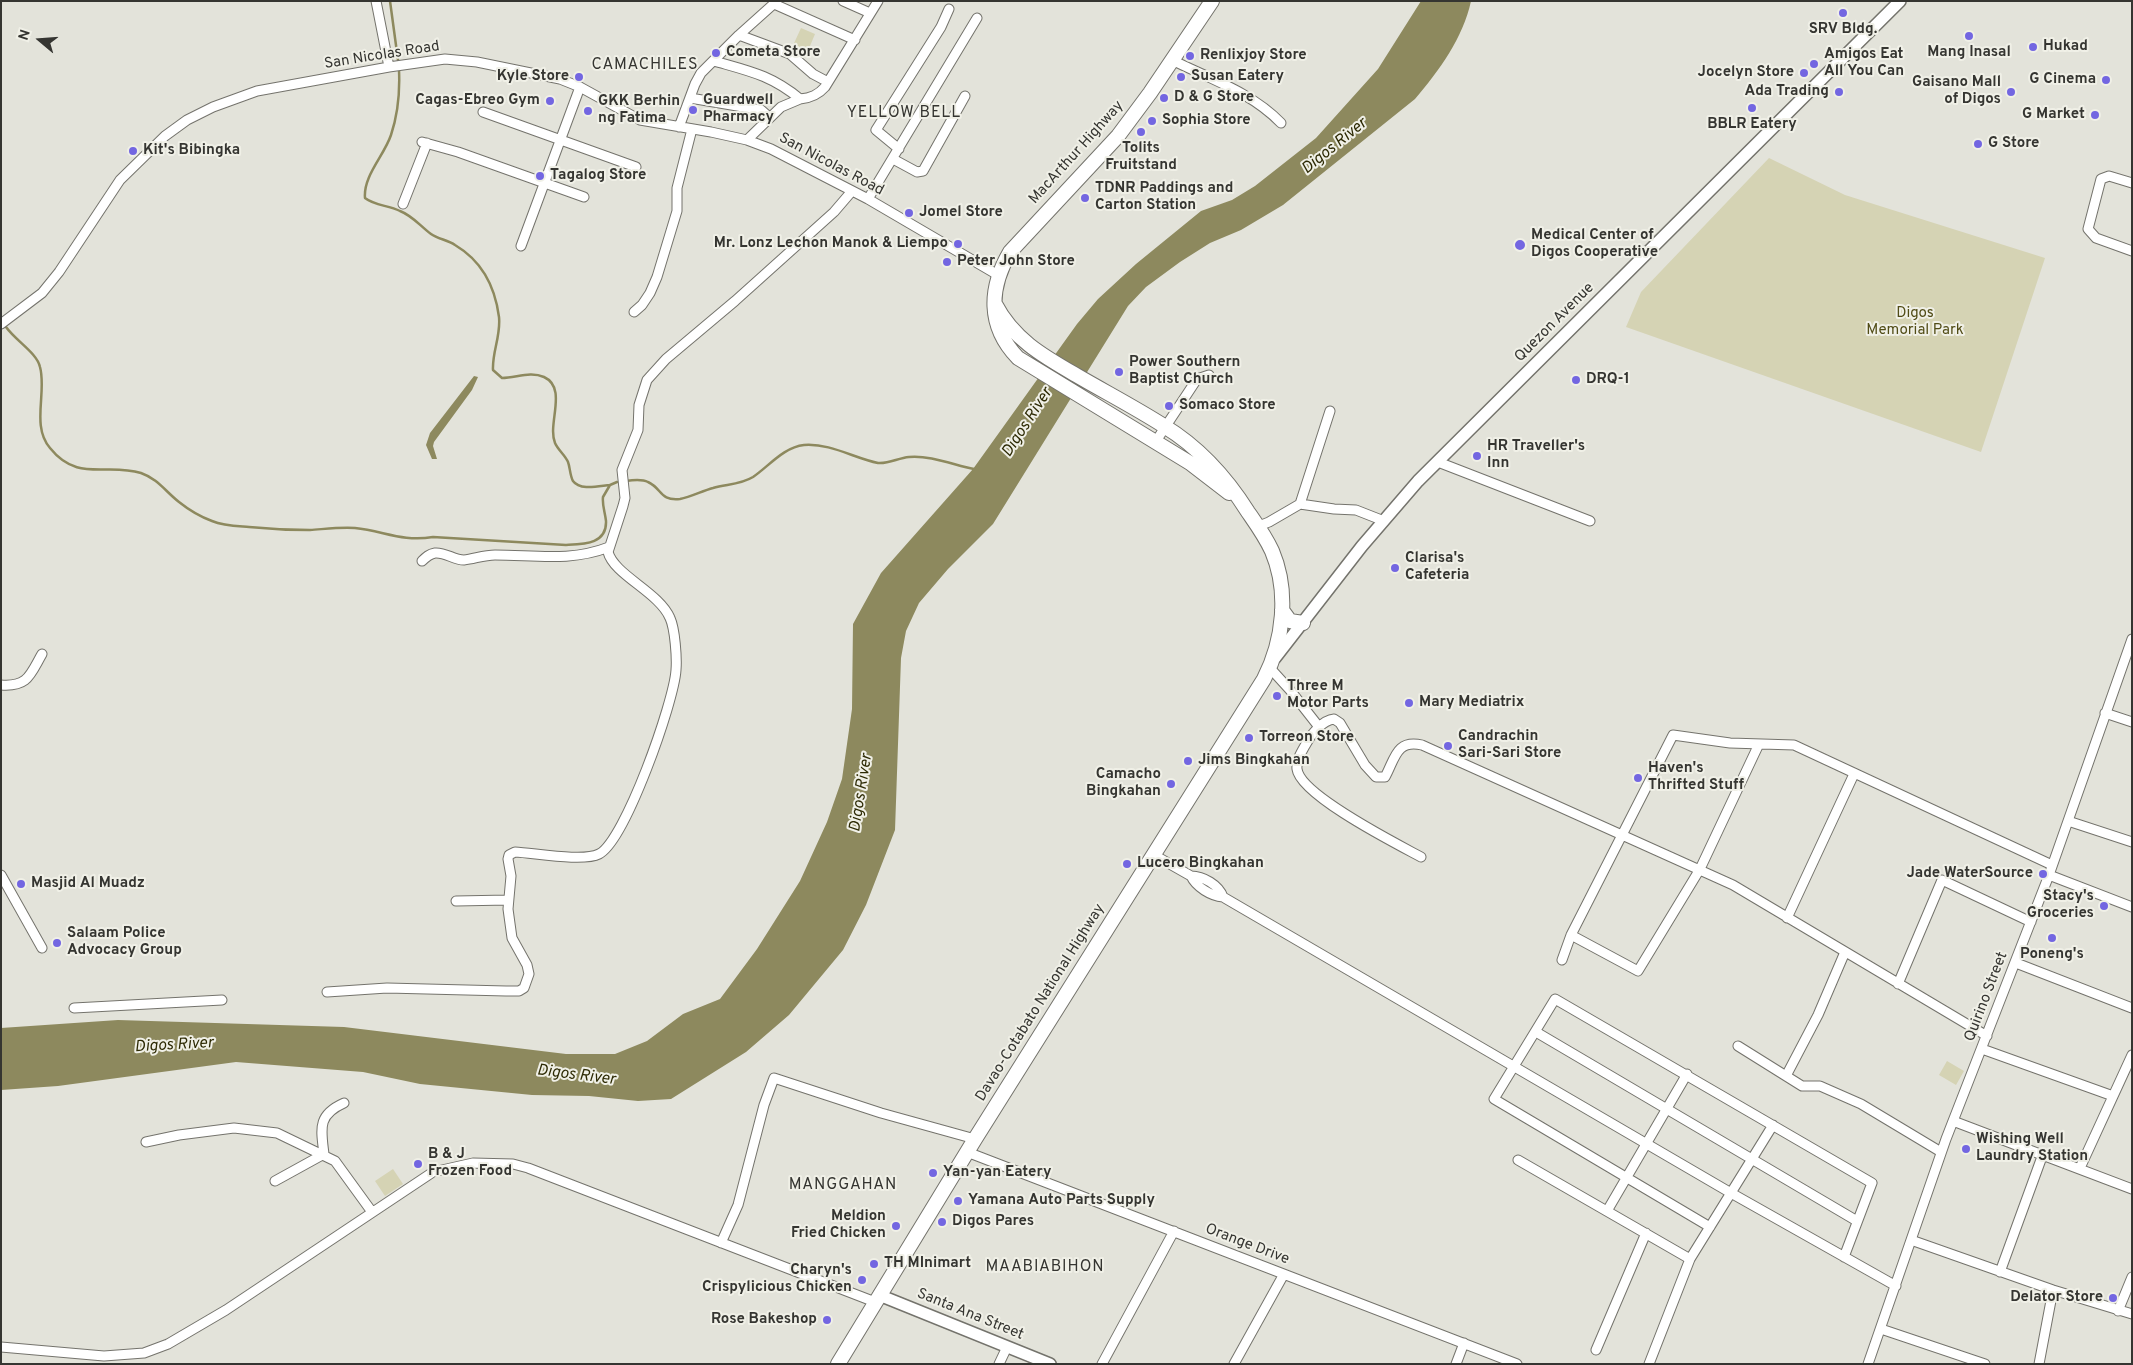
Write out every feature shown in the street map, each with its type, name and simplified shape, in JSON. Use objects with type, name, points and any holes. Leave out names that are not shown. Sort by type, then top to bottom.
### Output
[{"type":"highway","name":"MacArthur Highway","points":[[1212,1],[1118,136],[1010,252],[998,275],[994,296],[998,327],[1003,340],[1018,358],[1156,441],[1208,475],[1249,512]]},
{"type":"highway","name":"MacArthur Highway","points":[[995,304],[1014,332],[1028,345],[1165,427],[1200,452],[1239,496],[1259,526],[1271,549],[1277,566],[1282,610],[1278,644],[1271,665]]},
{"type":"highway","points":[[1282,610],[1290,621],[1302,623]]},
{"type":"highway","name":"Davao-Cotabato National Highway","points":[[838,1364],[975,1139],[1271,665]]},
{"type":"main road","name":"Quezon Avenue","points":[[1271,665],[1362,546],[1438,462],[1900,1]]},
{"type":"main road","name":"Santa Ana Street","points":[[877,1299],[1050,1364]]},
{"type":"street","points":[[376,1],[389,67]]},
{"type":"street","points":[[843,1],[870,13]]},
{"type":"street","points":[[747,140],[781,107],[800,99],[820,94],[878,1]]},
{"type":"street","points":[[679,128],[698,78],[739,35],[775,2],[855,40]]},
{"type":"street","points":[[899,149],[876,130],[941,27],[949,9]]},
{"type":"street","points":[[868,199],[977,18]]},
{"type":"street","points":[[739,35],[790,54],[813,74],[828,82]]},
{"type":"street","name":"San Nicolas Road","points":[[1,324],[16,314],[48,286],[120,180],[165,136],[187,120],[213,107],[257,91],[389,67],[445,59],[470,61],[560,79],[580,87],[632,117],[652,123],[747,140],[788,156],[868,199],[998,275]]},
{"type":"street","points":[[1172,60],[1242,92],[1272,114],[1280,123]]},
{"type":"street","points":[[714,61],[766,76],[783,85],[800,99]]},
{"type":"street","points":[[521,246],[580,87]]},
{"type":"street","points":[[893,159],[917,172],[923,171],[965,96]]},
{"type":"street","points":[[690,98],[761,110],[769,117]]},
{"type":"street","points":[[483,112],[636,167]]},
{"type":"street","points":[[634,312],[642,305],[650,293],[657,277],[677,211],[677,188],[692,129]]},
{"type":"street","points":[[402,204],[424,143],[458,152],[584,197]]},
{"type":"street","points":[[2132,183],[2109,176],[2101,179],[2088,229],[2096,238],[2132,251]]},
{"type":"street","points":[[327,992],[387,988],[506,991],[524,988],[529,974],[527,966],[512,938],[508,900],[511,876],[508,859],[511,853],[582,858],[598,854],[606,849],[636,796],[673,687],[676,660],[671,618],[658,600],[612,562],[608,552],[608,547],[624,506],[622,470],[638,430],[639,405],[647,380],[666,359],[735,301],[834,212],[852,191]]},
{"type":"street","points":[[1156,441],[1198,379],[1209,375]]},
{"type":"street","points":[[1300,504],[1330,412]]},
{"type":"street","points":[[1438,462],[1590,521]]},
{"type":"street","points":[[1259,526],[1300,504],[1356,510],[1384,521]]},
{"type":"street","points":[[422,561],[434,553],[442,553],[462,560],[493,555],[554,558],[576,556],[608,547]]},
{"type":"street","name":"Quirino Street","points":[[1868,1364],[1941,1152],[2049,875],[2105,713],[2128,658],[2132,639]]},
{"type":"street","points":[[1,685],[13,686],[25,681],[42,654]]},
{"type":"street","points":[[1271,665],[1319,727]]},
{"type":"street","points":[[2105,713],[2132,722]]},
{"type":"street","points":[[1421,857],[1354,820],[1308,786],[1300,777],[1297,768],[1299,758],[1308,740],[1319,727],[1330,720],[1338,721],[1365,765],[1376,777],[1385,777],[1398,750],[1410,743],[1415,744],[1700,869],[1756,897],[1987,1036]]},
{"type":"street","points":[[1562,960],[1571,935],[1624,835],[1673,735],[1730,743],[1794,745],[2052,865]]},
{"type":"street","points":[[1571,935],[1638,972],[1700,869],[1759,744]]},
{"type":"street","points":[[1788,918],[1854,774]]},
{"type":"street","points":[[2068,822],[2132,842]]},
{"type":"street","points":[[1154,854],[1191,876],[1198,876],[1220,889],[1223,897],[1515,1065],[1731,1193],[1896,1286]]},
{"type":"street","points":[[1,875],[42,948]]},
{"type":"street","points":[[2049,875],[2132,907]]},
{"type":"street","points":[[1898,984],[1942,880],[2031,922]]},
{"type":"street","points":[[456,900],[508,900]]},
{"type":"street","points":[[1786,1076],[1818,1015],[1845,952]]},
{"type":"street","points":[[2016,963],[2132,1008]]},
{"type":"street","points":[[1710,1227],[1494,1099],[1555,999],[1872,1182],[1844,1257]]},
{"type":"street","points":[[74,1008],[222,1000]]},
{"type":"street","points":[[1536,1032],[1857,1221]]},
{"type":"street","points":[[1738,1046],[1802,1086],[1820,1086],[1861,1104],[1941,1152]]},
{"type":"street","points":[[1982,1049],[2113,1096]]},
{"type":"street","points":[[2080,1168],[2132,1055]]},
{"type":"street","points":[[1607,1211],[1687,1074]]},
{"type":"street","points":[[721,1243],[738,1205],[764,1105],[774,1078],[881,1113],[975,1139]]},
{"type":"street","points":[[324,1154],[321,1133],[323,1121],[327,1113],[344,1103]]},
{"type":"street","points":[[1953,1121],[2132,1189]]},
{"type":"street","points":[[1649,1364],[1690,1259],[1773,1124]]},
{"type":"street","points":[[146,1142],[179,1135],[234,1128],[277,1133],[324,1154],[335,1162],[372,1212]]},
{"type":"street","name":"Orange Drive","points":[[967,1152],[1517,1364]]},
{"type":"street","points":[[275,1181],[324,1154]]},
{"type":"street","points":[[2000,1272],[2043,1154]]},
{"type":"street","points":[[1518,1160],[1690,1259]]},
{"type":"street","points":[[1,1347],[104,1356],[144,1353],[168,1344],[226,1310],[433,1172],[473,1163],[513,1164],[721,1243],[877,1299]]},
{"type":"street","points":[[1102,1364],[1174,1231]]},
{"type":"street","points":[[1596,1350],[1646,1233]]},
{"type":"street","points":[[1911,1240],[2053,1290],[2132,1314]]},
{"type":"street","points":[[1234,1364],[1284,1274]]},
{"type":"street","points":[[2118,1310],[2132,1277]]},
{"type":"street","points":[[2039,1364],[2053,1290]]},
{"type":"street","points":[[1881,1329],[1985,1364]]},
{"type":"street","points":[[1456,1364],[1464,1343]]},
{"type":"street","points":[[998,1364],[1007,1347]]},
{"type":"green space","points":[[801,28],[815,34],[805,58],[790,52]]},
{"type":"green space","name":"Digos Memorial Park","points":[[1769,158],[1845,195],[2045,258],[1981,452],[1626,327],[1641,292]]},
{"type":"green space","points":[[1947,1061],[1964,1071],[1956,1085],[1939,1075]]},
{"type":"green space","points":[[393,1169],[403,1184],[385,1196],[375,1181]]},
{"type":"water","name":"Digos River","points":[[1421,1],[1471,1],[1456,41],[1441,65],[1415,99],[1283,205],[1241,230],[1210,243],[1146,287],[1128,306],[993,524],[948,569],[919,603],[906,631],[901,658],[895,830],[866,905],[843,950],[789,1015],[746,1052],[671,1099],[638,1101],[589,1096],[532,1095],[420,1084],[363,1072],[236,1062],[58,1086],[1,1090],[1,1028],[118,1020],[344,1027],[566,1054],[615,1054],[647,1041],[683,1014],[720,999],[757,949],[800,881],[827,822],[842,779],[852,709],[853,624],[881,573],[973,469],[1077,324],[1098,299],[1136,264],[1201,211],[1232,200],[1255,186],[1316,138],[1378,69]]},
{"type":"water","points":[[474,376],[478,377],[472,390],[434,442],[433,446],[437,459],[432,459],[426,445],[430,433]]},
{"type":"waterway","points":[[390,1],[398,60]]},
{"type":"waterway","points":[[399,70],[398,103],[391,135],[367,182],[365,198],[373,203],[405,213],[431,234],[452,243],[464,251],[480,267],[486,275],[494,295],[499,317],[499,331],[493,370],[502,378],[539,375],[551,382],[555,389],[556,398],[553,435],[556,446],[568,462],[573,481],[585,487],[610,485]]},
{"type":"waterway","points":[[6,327],[31,352],[38,362],[42,377],[41,430],[50,448],[61,459],[71,465],[93,470],[116,469],[141,473],[157,482],[191,510],[221,524],[287,530],[355,528],[412,538],[433,537],[566,545],[580,544],[593,541],[603,534],[606,521],[603,497],[610,485],[617,482]]},
{"type":"waterway","points":[[626,481],[646,481],[668,498],[680,499],[713,488],[748,480],[783,453],[797,446],[804,445],[833,448],[878,463],[917,457],[934,459],[974,469]]},
{"type":"place","name":"SRV Bldg.","points":[[1843,13]]},
{"type":"place","name":"Mang Inasal","points":[[1969,36]]},
{"type":"place","name":"Hukad","points":[[2033,47]]},
{"type":"place","name":"Cometa Store","points":[[716,53]]},
{"type":"place","name":"Renlixjoy Store","points":[[1190,56]]},
{"type":"place","name":"Amigos Eat All You Can","points":[[1814,64]]},
{"type":"place","name":"Jocelyn Store","points":[[1804,73]]},
{"type":"place","name":"Kyle Store","points":[[579,77]]},
{"type":"place","name":"Susan Eatery","points":[[1181,77]]},
{"type":"place","name":"G Cinema","points":[[2106,80]]},
{"type":"place","name":"Ada Trading","points":[[1839,92]]},
{"type":"place","name":"Gaisano Mall of Digos","points":[[2011,92]]},
{"type":"place","name":"D & G Store","points":[[1164,98]]},
{"type":"place","name":"Cagas-Ebreo Gym","points":[[550,101]]},
{"type":"place","name":"BBLR Eatery","points":[[1752,108]]},
{"type":"place","name":"Guardwell Pharmacy","points":[[693,110]]},
{"type":"place","name":"GKK Berhin ng Fatima","points":[[588,111]]},
{"type":"place","name":"G Market","points":[[2095,115]]},
{"type":"place","name":"Sophia Store","points":[[1152,121]]},
{"type":"place","name":"Tolits Fruitstand","points":[[1141,132]]},
{"type":"place","name":"G Store","points":[[1978,144]]},
{"type":"place","name":"Kit's Bibingka","points":[[133,151]]},
{"type":"place","name":"Tagalog Store","points":[[540,176]]},
{"type":"place","name":"TDNR Paddings and Carton Station","points":[[1085,198]]},
{"type":"place","name":"Jomel Store","points":[[909,213]]},
{"type":"place","name":"Mr. Lonz Lechon Manok & Liempo","points":[[958,244]]},
{"type":"place","name":"Medical Center of Digos Cooperative","points":[[1520,245]]},
{"type":"place","name":"Peter John Store","points":[[947,262]]},
{"type":"place","name":"Power Southern Baptist Church","points":[[1119,372]]},
{"type":"place","name":"DRQ-1","points":[[1576,380]]},
{"type":"place","name":"Somaco Store","points":[[1169,406]]},
{"type":"place","name":"HR Traveller's Inn","points":[[1477,456]]},
{"type":"place","name":"Clarisa's Cafeteria","points":[[1395,568]]},
{"type":"place","name":"Three M Motor Parts","points":[[1277,696]]},
{"type":"place","name":"Mary Mediatrix","points":[[1409,703]]},
{"type":"place","name":"Torreon Store","points":[[1249,738]]},
{"type":"place","name":"Candrachin Sari-Sari Store","points":[[1448,746]]},
{"type":"place","name":"Jims Bingkahan","points":[[1188,761]]},
{"type":"place","name":"Haven's Thrifted Stuff","points":[[1638,778]]},
{"type":"place","name":"Camacho Bingkahan","points":[[1171,784]]},
{"type":"place","name":"Lucero Bingkahan","points":[[1127,864]]},
{"type":"place","name":"Jade WaterSource","points":[[2043,874]]},
{"type":"place","name":"Masjid Al Muadz","points":[[21,884]]},
{"type":"place","name":"Stacy's Groceries","points":[[2104,906]]},
{"type":"place","name":"Poneng's","points":[[2052,938]]},
{"type":"place","name":"Salaam Police Advocacy Group","points":[[57,943]]},
{"type":"place","name":"Wishing Well Laundry Station","points":[[1966,1149]]},
{"type":"place","name":"B & J Frozen Food","points":[[418,1164]]},
{"type":"place","name":"Yan-yan Eatery","points":[[933,1173]]},
{"type":"place","name":"Yamana Auto Parts Supply","points":[[958,1201]]},
{"type":"place","name":"Digos Pares","points":[[942,1222]]},
{"type":"place","name":"Meldion Fried Chicken","points":[[896,1226]]},
{"type":"place","name":"TH MInimart","points":[[874,1264]]},
{"type":"place","name":"Charyn's Crispylicious Chicken","points":[[862,1280]]},
{"type":"place","name":"Delator Store","points":[[2113,1298]]},
{"type":"place","name":"Rose Bakeshop","points":[[827,1320]]},
{"type":"district","name":"CAMACHILES","points":[[645,66]]},
{"type":"district","name":"YELLOW BELL","points":[[904,114]]},
{"type":"district","name":"MANGGAHAN","points":[[843,1186]]},
{"type":"district","name":"MAABIABIHON","points":[[1045,1268]]}]
